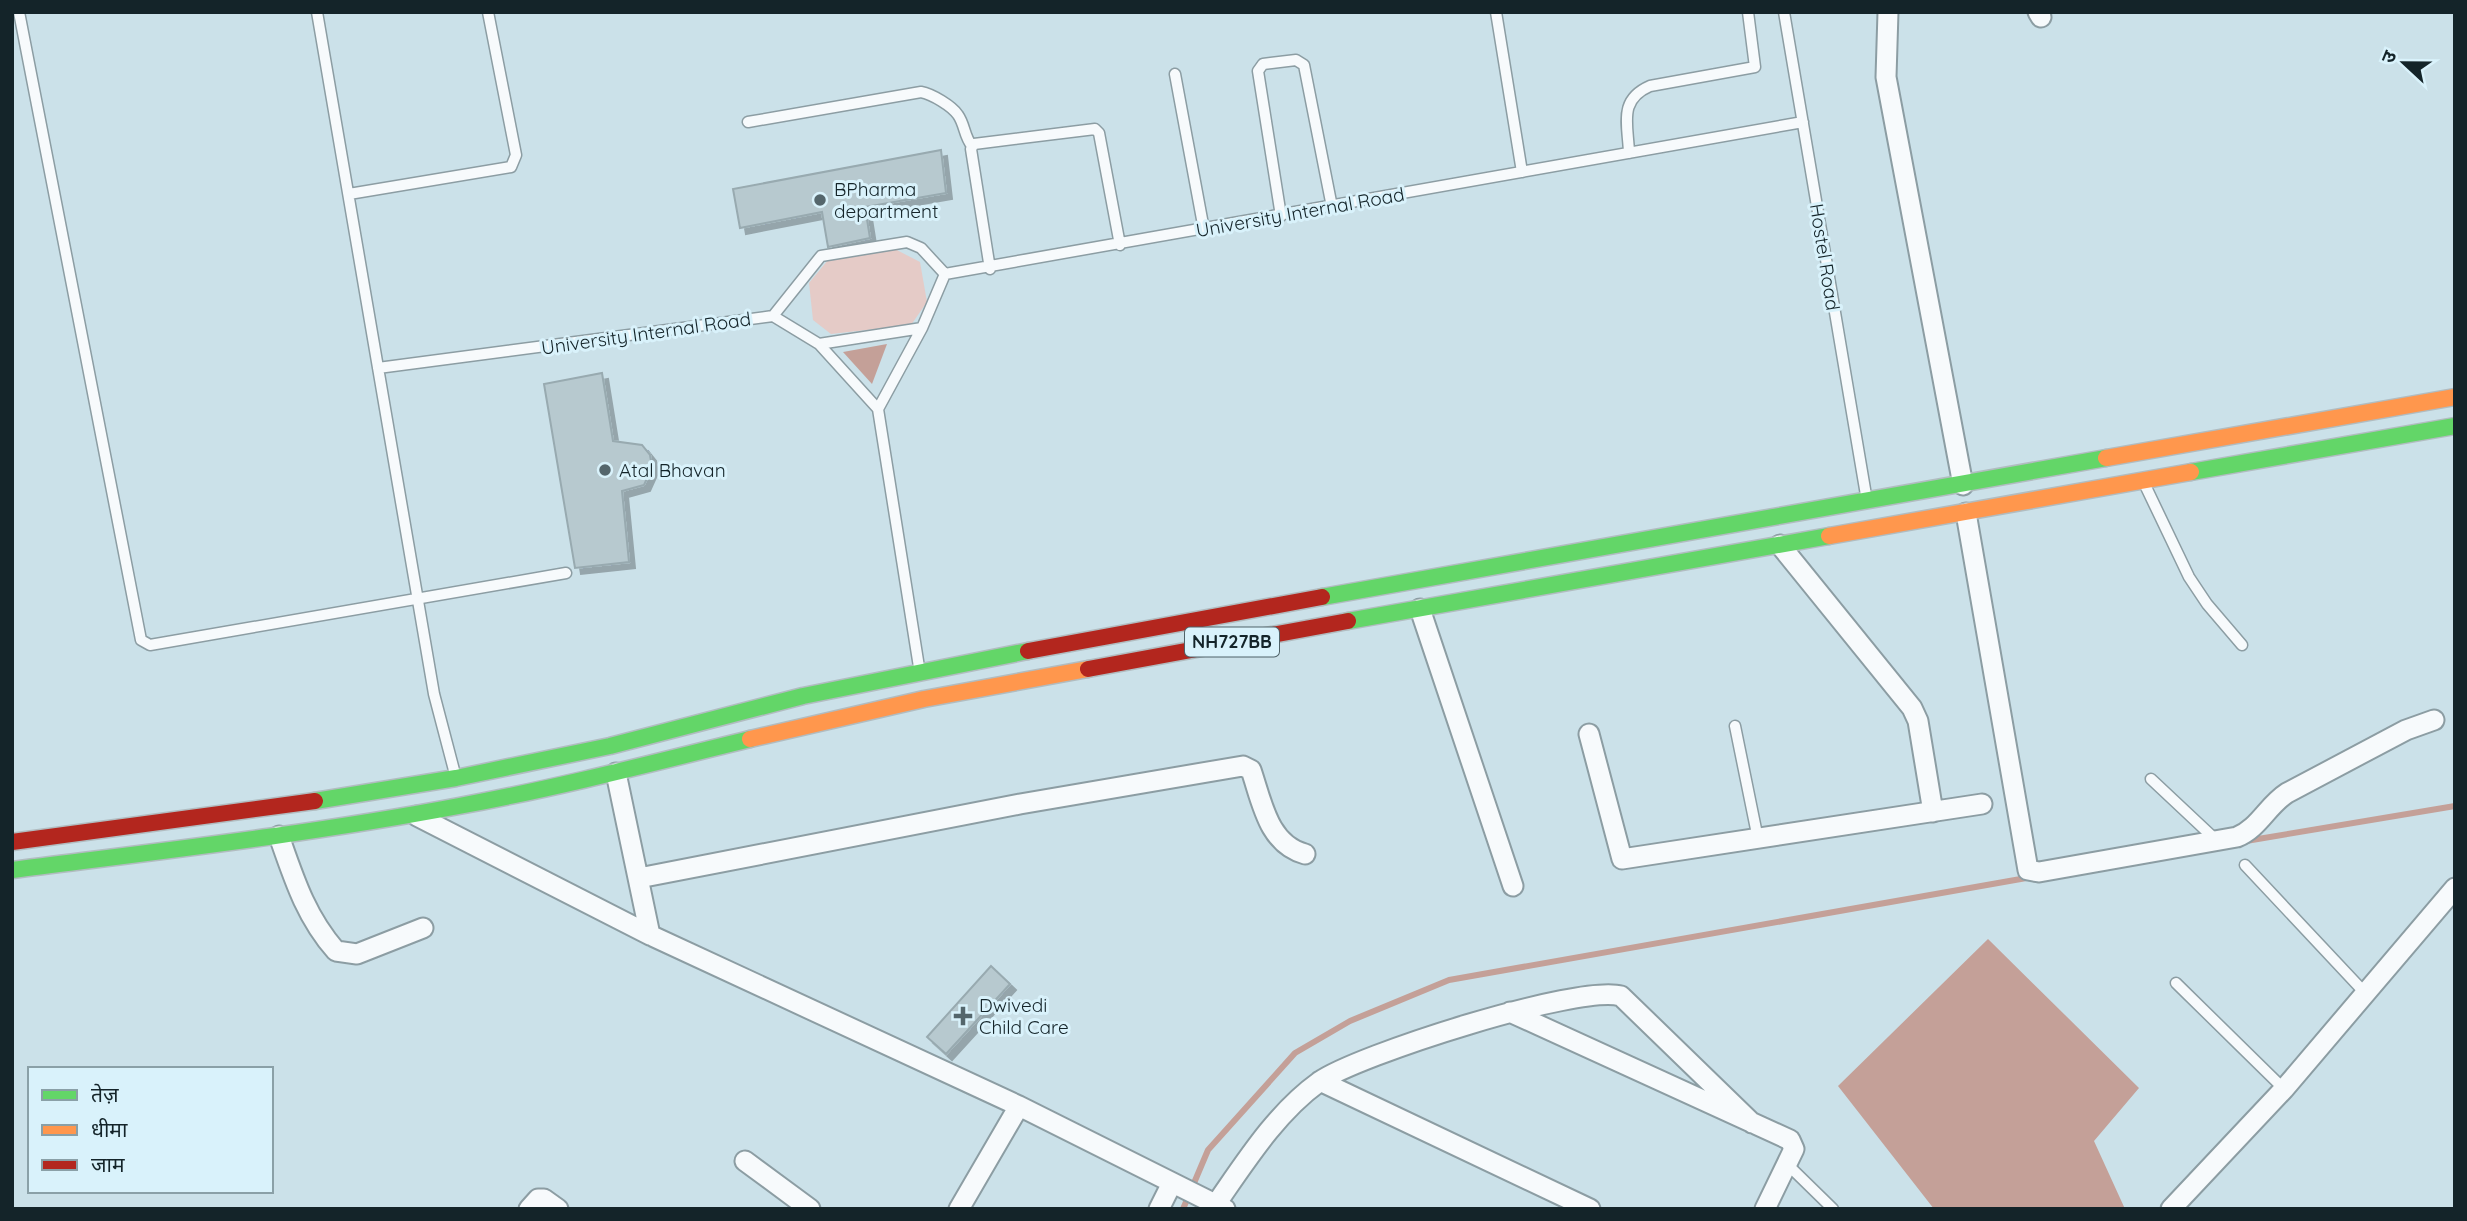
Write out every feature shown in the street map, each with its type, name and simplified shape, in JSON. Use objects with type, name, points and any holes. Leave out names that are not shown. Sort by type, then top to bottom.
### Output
[{"type":"highway","name":"NH727BB","points":[[12,870],[279,836],[412,813],[616,773],[810,723],[922,685],[1867,501],[2455,397]]},
{"type":"highway","name":"NH727BB","points":[[12,842],[275,808],[456,778],[610,746],[803,696],[922,685],[1420,610],[2455,426]]},
{"type":"street","points":[[1888,12],[1886,77],[1963,485]]},
{"type":"street","points":[[1966,513],[2026,867],[2039,872],[2246,834],[2287,793],[2406,730],[2434,720]]},
{"type":"street","points":[[1780,545],[1912,708],[1918,721],[1933,811]]},
{"type":"street","points":[[1420,610],[1513,886]]},
{"type":"street","points":[[1589,734],[1622,859],[1982,804]]},
{"type":"street","points":[[639,878],[1020,804],[1243,766],[1251,770],[1276,836],[1286,846],[1305,854]]},
{"type":"street","points":[[616,773],[650,935]]},
{"type":"street","points":[[395,788],[412,813],[650,935],[1019,1106],[1213,1203],[1262,1139],[1292,1105],[1320,1081],[1361,1060],[1510,1012],[1609,994],[1621,996],[1752,1123]]},
{"type":"street","points":[[279,836],[305,908],[317,929],[336,951],[357,954],[423,928]]},
{"type":"street","points":[[2171,1209],[2284,1088],[2455,888]]},
{"type":"street","points":[[1510,1012],[1792,1144],[1794,1149],[1765,1209]]},
{"type":"street","points":[[1320,1081],[1590,1209]]},
{"type":"street","points":[[959,1209],[1019,1106]]},
{"type":"street","points":[[745,1161],[805,1207]]},
{"type":"street","points":[[1159,1209],[1175,1184]]},
{"type":"street","points":[[529,1209],[538,1199],[544,1199],[558,1209]]},
{"type":"lane","points":[[19,12],[141,640],[150,645],[418,601],[566,573]]},
{"type":"lane","points":[[317,12],[434,694],[456,778]]},
{"type":"lane","points":[[349,194],[511,167],[516,155],[488,12]]},
{"type":"lane","points":[[1496,12],[1522,172]]},
{"type":"lane","points":[[1629,153],[1628,104],[1636,92],[1650,86],[1755,67],[1748,12]]},
{"type":"lane","name":"Hostel Road","points":[[1784,12],[1872,528]]},
{"type":"lane","points":[[1281,216],[1258,71],[1263,64],[1296,60],[1304,65],[1332,207]]},
{"type":"lane","points":[[1175,74],[1204,230]]},
{"type":"lane","points":[[748,122],[920,92],[928,93],[959,116],[963,132],[972,146],[990,268]]},
{"type":"lane","name":"University Internal Road","points":[[945,274],[1803,122]]},
{"type":"lane","points":[[972,146],[1095,129],[1099,133],[1120,245]]},
{"type":"lane","points":[[773,316],[821,256],[907,242],[921,248],[945,274],[922,328],[878,409],[922,685]]},
{"type":"lane","name":"University Internal Road","points":[[378,368],[773,316],[819,344],[878,409]]},
{"type":"lane","points":[[819,344],[922,328]]},
{"type":"lane","points":[[2143,481],[2189,577],[2207,604],[2242,645]]},
{"type":"lane","points":[[1735,726],[1758,839]]},
{"type":"lane","points":[[2151,779],[2216,840]]},
{"type":"lane","points":[[2245,865],[2366,994]]},
{"type":"lane","points":[[2176,983],[2284,1088]]},
{"type":"lane","points":[[1787,1163],[1833,1209]]},
{"type":"shaded area","points":[[891,247],[920,262],[927,302],[911,325],[831,334],[813,320],[809,283],[828,260]]},
{"type":"shaded area","points":[[887,344],[872,384],[843,352]]},
{"type":"shaded area","points":[[1988,939],[2139,1088],[2094,1141],[2125,1209],[1934,1209],[1838,1086]]},
{"type":"building","name":"BPharma department","points":[[941,150],[946,193],[865,207],[870,238],[828,247],[822,212],[740,228],[733,189]]},
{"type":"building","name":"Atal Bhavan","points":[[602,373],[613,441],[642,445],[650,455],[652,467],[644,485],[622,491],[629,562],[575,568],[544,384]]},
{"type":"building","points":[[991,966],[1010,984],[946,1054],[927,1037]]},
{"type":"waterway","points":[[2246,841],[2455,806]]},
{"type":"waterway","points":[[1183,1209],[1208,1150],[1295,1053],[1350,1021],[1449,980],[2032,877]]},
{"type":"traffic: fast","points":[[2191,472],[2455,426]]},
{"type":"traffic: fast","points":[[1322,597],[2106,458]]},
{"type":"traffic: fast","points":[[1348,621],[1829,536]]},
{"type":"traffic: fast","points":[[315,801],[456,778],[610,746],[803,696],[1028,651]]},
{"type":"traffic: fast","points":[[12,870],[403,816],[605,775],[750,739]]},
{"type":"traffic: slow","points":[[2106,458],[2455,397]]},
{"type":"traffic: slow","points":[[1829,536],[2191,472]]},
{"type":"traffic: slow","points":[[750,739],[924,699],[1088,669]]},
{"type":"traffic: jam","points":[[1028,651],[1322,597]]},
{"type":"traffic: jam","points":[[1088,669],[1348,621]]},
{"type":"traffic: jam","points":[[12,842],[315,801]]},
{"type":"place","name":"BPharma department","points":[[820,200]]},
{"type":"place","name":"Atal Bhavan","points":[[605,470]]},
{"type":"place","name":"Dwivedi Child Care","points":[[963,1016]]}]
